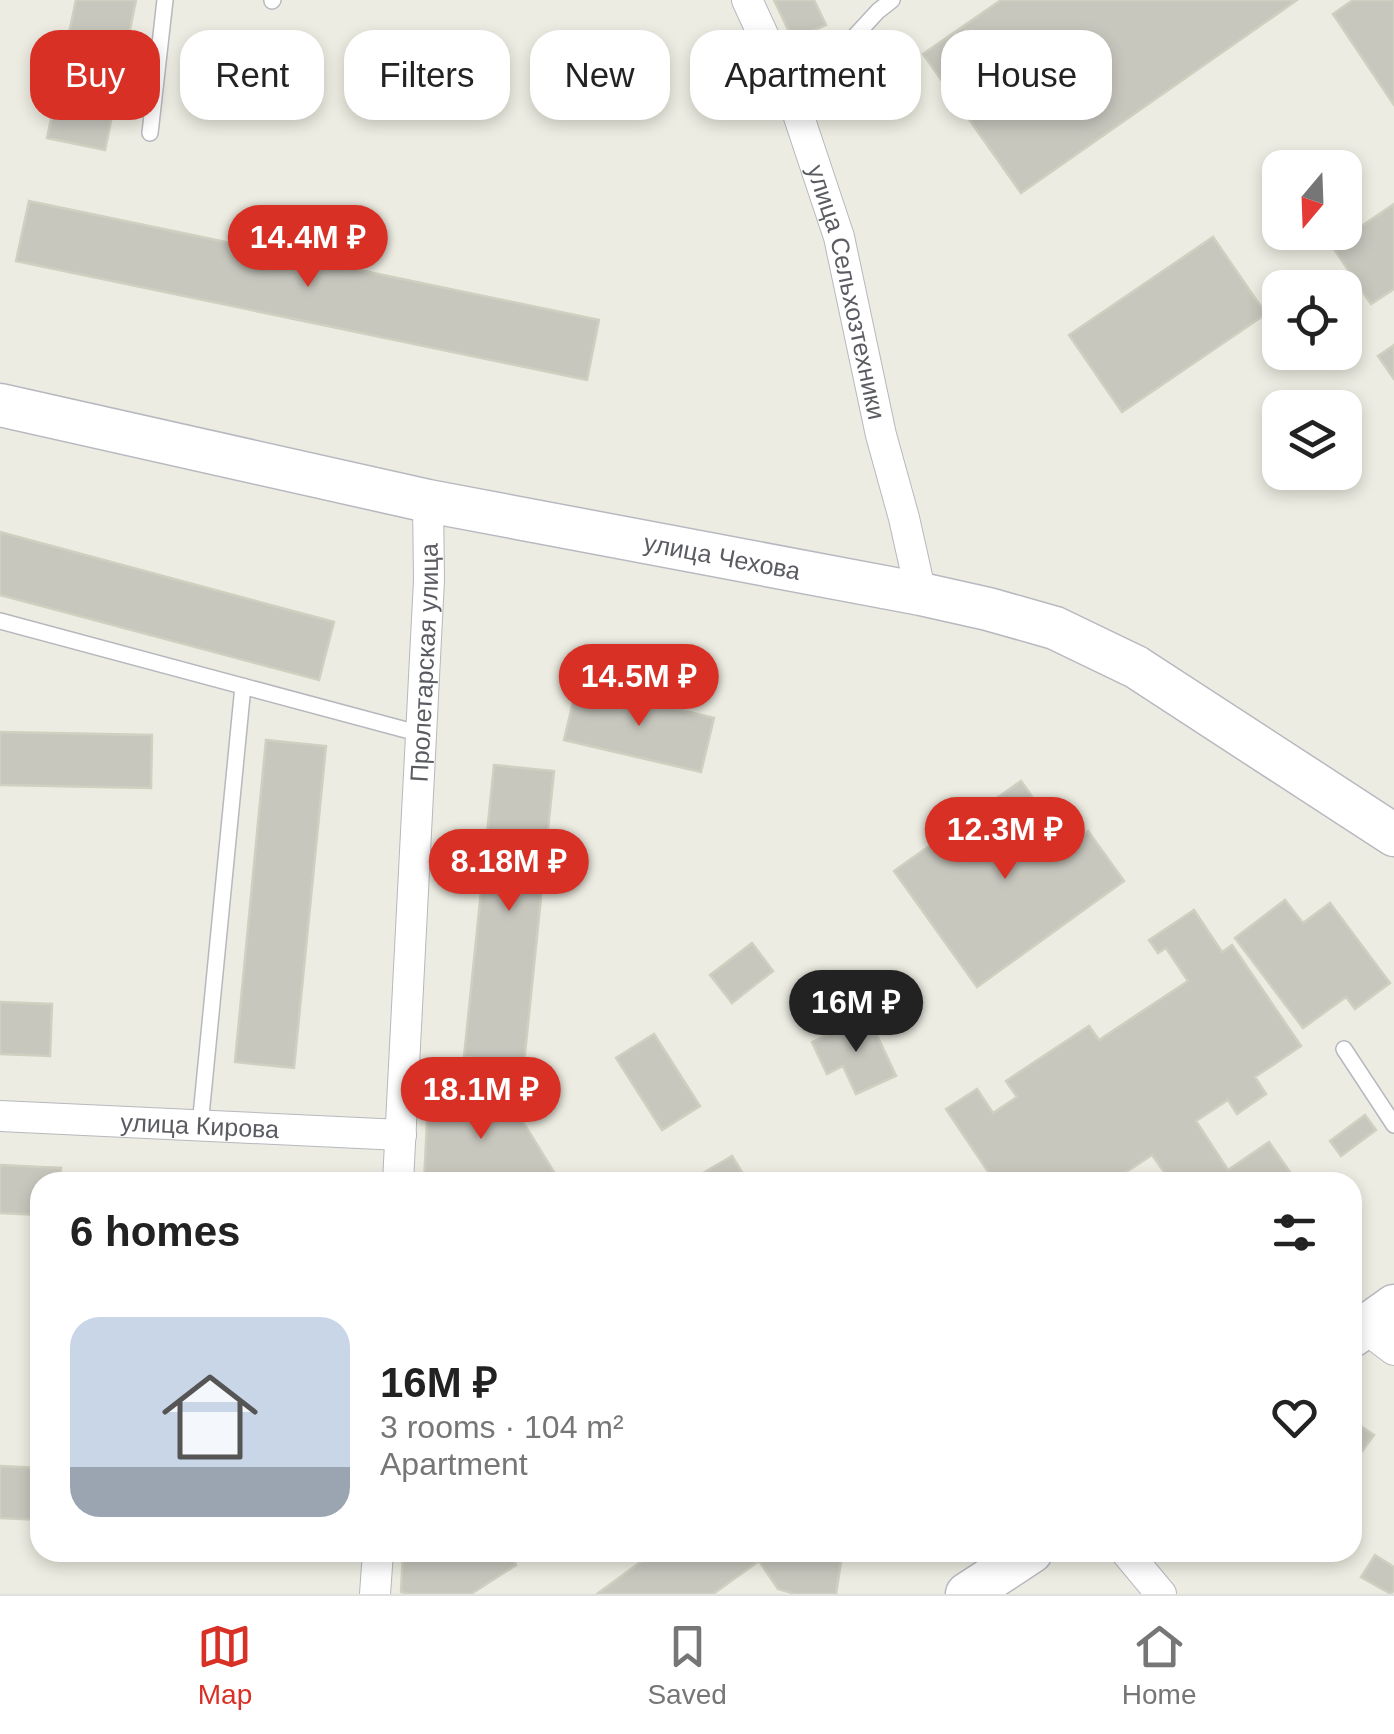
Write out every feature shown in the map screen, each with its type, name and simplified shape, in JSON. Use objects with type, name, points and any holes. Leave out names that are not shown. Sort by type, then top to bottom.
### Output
[{"type":"main road","name":"улица Чехова","points":[[0,406],[428,501],[921,594],[1055,628],[1136,666],[1394,835]]},
{"type":"main road","points":[[966,1594],[1016,1562]]},
{"type":"street","name":"улица Сельхозтехники","points":[[748,0],[762,30]]},
{"type":"street","name":"улица Сельхозтехники","points":[[800,120],[838,237],[921,594]]},
{"type":"street","name":"Пролетарская улица","points":[[399,1172],[429,580],[428,501]]},
{"type":"street","name":"улица Кирова","points":[[0,1116],[401,1135]]},
{"type":"street","points":[[375,1594],[377,1562]]},
{"type":"street","points":[[1134,1562],[1161,1594]]},
{"type":"lane","points":[[150,133],[165,0]]},
{"type":"lane","points":[[860,30],[892,0]]},
{"type":"lane","points":[[0,621],[421,734]]},
{"type":"lane","points":[[200,1126],[243,686]]},
{"type":"lane","points":[[1344,1049],[1394,1125]]},
{"type":"building","points":[[76,0],[136,0],[130,30],[70,30]]},
{"type":"building","points":[[774,0],[814,0],[826,25],[815,30],[788,30]]},
{"type":"building","points":[[1001,0],[1297,0],[1021,193],[970,120],[1112,120],[1112,30],[958,30]]},
{"type":"building","points":[[1353,0],[1394,0],[1394,105],[1333,14]]},
{"type":"building","points":[[941,42],[941,80],[923,54]]},
{"type":"building","points":[[51,120],[111,120],[105,150],[47,138]]},
{"type":"building","points":[[29,201],[599,320],[587,380],[16,261]]},
{"type":"building","points":[[1394,204],[1394,289],[1371,304],[1362,291],[1362,270],[1348,270],[1335,250],[1362,250],[1362,226]]},
{"type":"building","points":[[1213,237],[1262,308],[1262,317],[1122,412],[1069,335]]},
{"type":"building","points":[[1394,345],[1394,379],[1378,356]]},
{"type":"building","points":[[0,532],[334,622],[319,680],[0,595]]},
{"type":"building","points":[[577,685],[714,718],[701,772],[564,740]]},
{"type":"building","points":[[0,732],[152,735],[151,788],[0,785]]},
{"type":"building","points":[[266,740],[326,746],[294,1068],[235,1062]]},
{"type":"building","points":[[494,765],[554,771],[524,1063],[464,1057]]},
{"type":"building","points":[[1021,781],[1067,846],[1088,831],[1124,881],[977,987],[894,871]]},
{"type":"building","points":[[1285,900],[1303,923],[1330,903],[1390,983],[1355,1009],[1346,997],[1303,1028],[1235,938]]},
{"type":"building","points":[[1194,910],[1222,952],[1232,945],[1301,1046],[1255,1077],[1266,1094],[1237,1114],[1228,1100],[1196,1121],[1228,1170],[1269,1142],[1290,1172],[1164,1172],[1152,1155],[1126,1172],[988,1172],[946,1109],[977,1089],[993,1113],[1017,1097],[1006,1081],[1089,1026],[1099,1040],[1188,981],[1166,948],[1158,953],[1149,940]]},
{"type":"building","points":[[752,943],[773,971],[732,1003],[710,975]]},
{"type":"building","points":[[0,1002],[52,1004],[50,1056],[0,1054]]},
{"type":"building","points":[[868,1016],[896,1076],[856,1094],[843,1066],[827,1074],[812,1042]]},
{"type":"building","points":[[654,1034],[700,1106],[662,1130],[616,1058]]},
{"type":"building","points":[[467,1089],[507,1096],[554,1172],[424,1172],[428,1102]]},
{"type":"building","points":[[1365,1115],[1376,1130],[1341,1156],[1330,1141]]},
{"type":"building","points":[[732,1156],[742,1172],[705,1172]]},
{"type":"building","points":[[0,1165],[61,1168],[61,1172],[30,1172],[30,1214],[0,1213]]},
{"type":"building","points":[[1362,1427],[1374,1435],[1362,1451]]},
{"type":"building","points":[[0,1466],[30,1468],[30,1520],[0,1518]]},
{"type":"building","points":[[1375,1555],[1394,1567],[1391,1594],[1361,1577]]},
{"type":"building","points":[[402,1562],[516,1565],[471,1594],[401,1592]]},
{"type":"building","points":[[640,1562],[758,1562],[713,1594],[597,1594]]},
{"type":"building","points":[[760,1562],[841,1562],[836,1594],[795,1594],[778,1589]]}]
